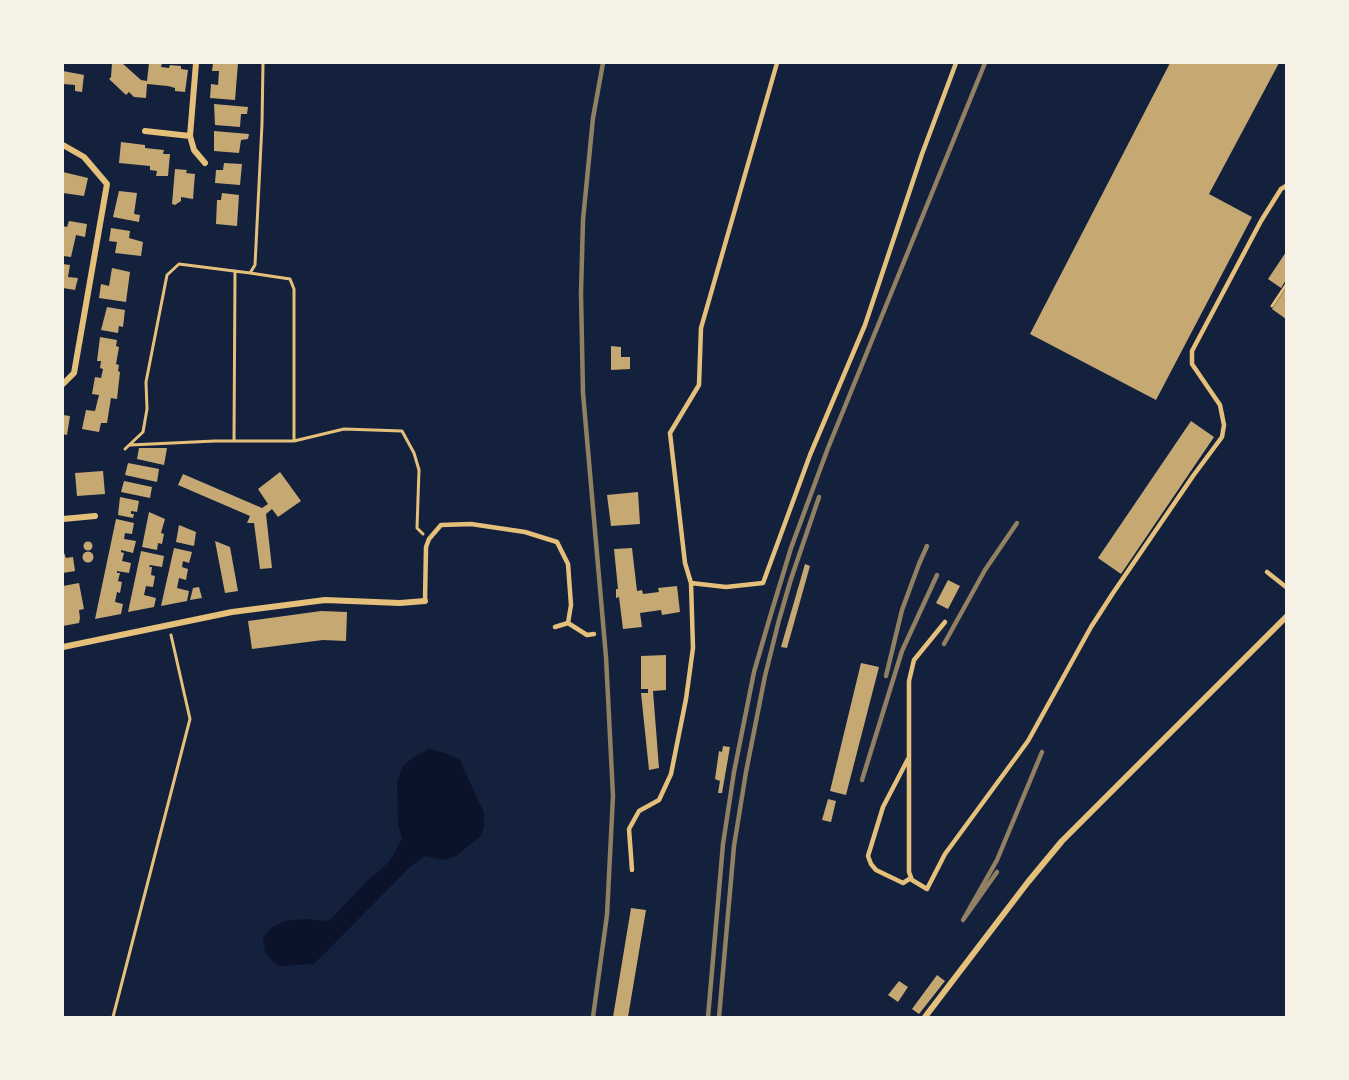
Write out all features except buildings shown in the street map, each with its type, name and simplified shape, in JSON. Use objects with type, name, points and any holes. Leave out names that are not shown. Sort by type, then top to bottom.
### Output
[{"type":"street","points":[[196,63],[190,136],[194,150],[205,163]]},
{"type":"street","points":[[145,130],[190,136]]},
{"type":"street","points":[[63,145],[84,157],[107,184],[74,373],[63,384]]},
{"type":"street","points":[[63,519],[95,516]]},
{"type":"street","points":[[63,647],[232,612],[325,600],[400,603],[425,601]]},
{"type":"street","points":[[925,1017],[1062,841],[1286,617]]},
{"type":"lane","points":[[632,870],[628,829],[639,811],[658,800],[671,774],[687,699],[693,648],[691,583],[685,563],[670,433],[699,385],[701,328],[777,63]]},
{"type":"lane","points":[[691,583],[726,587],[763,583],[810,455],[865,325],[922,154],[956,63]]},
{"type":"lane","points":[[945,622],[914,660],[911,672],[909,873],[911,878],[927,889],[945,854],[1028,741],[1091,627],[1113,593],[1222,437],[1224,425],[1220,405],[1192,364],[1192,351],[1261,221],[1281,189],[1286,186]]},
{"type":"lane","points":[[425,601],[426,547],[429,539],[441,525],[471,524],[525,532],[557,542],[568,564],[571,605],[568,624]]},
{"type":"lane","points":[[1267,572],[1286,586]]},
{"type":"lane","points":[[555,627],[568,624],[587,634],[594,634]]},
{"type":"lane","points":[[909,758],[883,807],[868,856],[876,870],[903,883],[911,878]]},
{"type":"path","points":[[250,273],[255,265],[263,63]]},
{"type":"path","points":[[125,449],[143,432],[147,409],[146,382],[167,275],[180,264],[290,279],[294,289],[294,441]]},
{"type":"path","points":[[234,441],[235,271]]},
{"type":"path","points":[[1272,306],[1286,285]]},
{"type":"path","points":[[130,445],[294,441],[344,429],[402,431],[414,453],[419,471],[417,528],[429,539]]},
{"type":"path","points":[[113,1017],[190,719],[168,626]]},
{"type":"water","points":[[429,749],[460,760],[484,813],[481,836],[456,856],[444,860],[425,856],[411,866],[314,964],[280,966],[271,960],[265,952],[263,938],[271,928],[285,921],[304,919],[329,921],[368,880],[389,862],[402,839],[398,824],[397,782],[403,766]]},
{"type":"railway","points":[[593,1017],[607,915],[613,796],[606,657],[583,393],[581,293],[583,220],[593,118],[603,63]]},
{"type":"railway","points":[[708,1017],[723,844],[734,772],[754,672],[791,548],[828,448],[985,63]]},
{"type":"railway","points":[[719,1017],[734,846],[746,772],[765,676],[779,620],[819,497]]},
{"type":"railway","points":[[944,644],[985,570],[1017,523]]},
{"type":"railway","points":[[886,676],[902,610],[927,546]]},
{"type":"railway","points":[[862,780],[902,651],[937,575]]},
{"type":"railway","points":[[997,872],[963,920],[997,860],[1042,752]]}]
